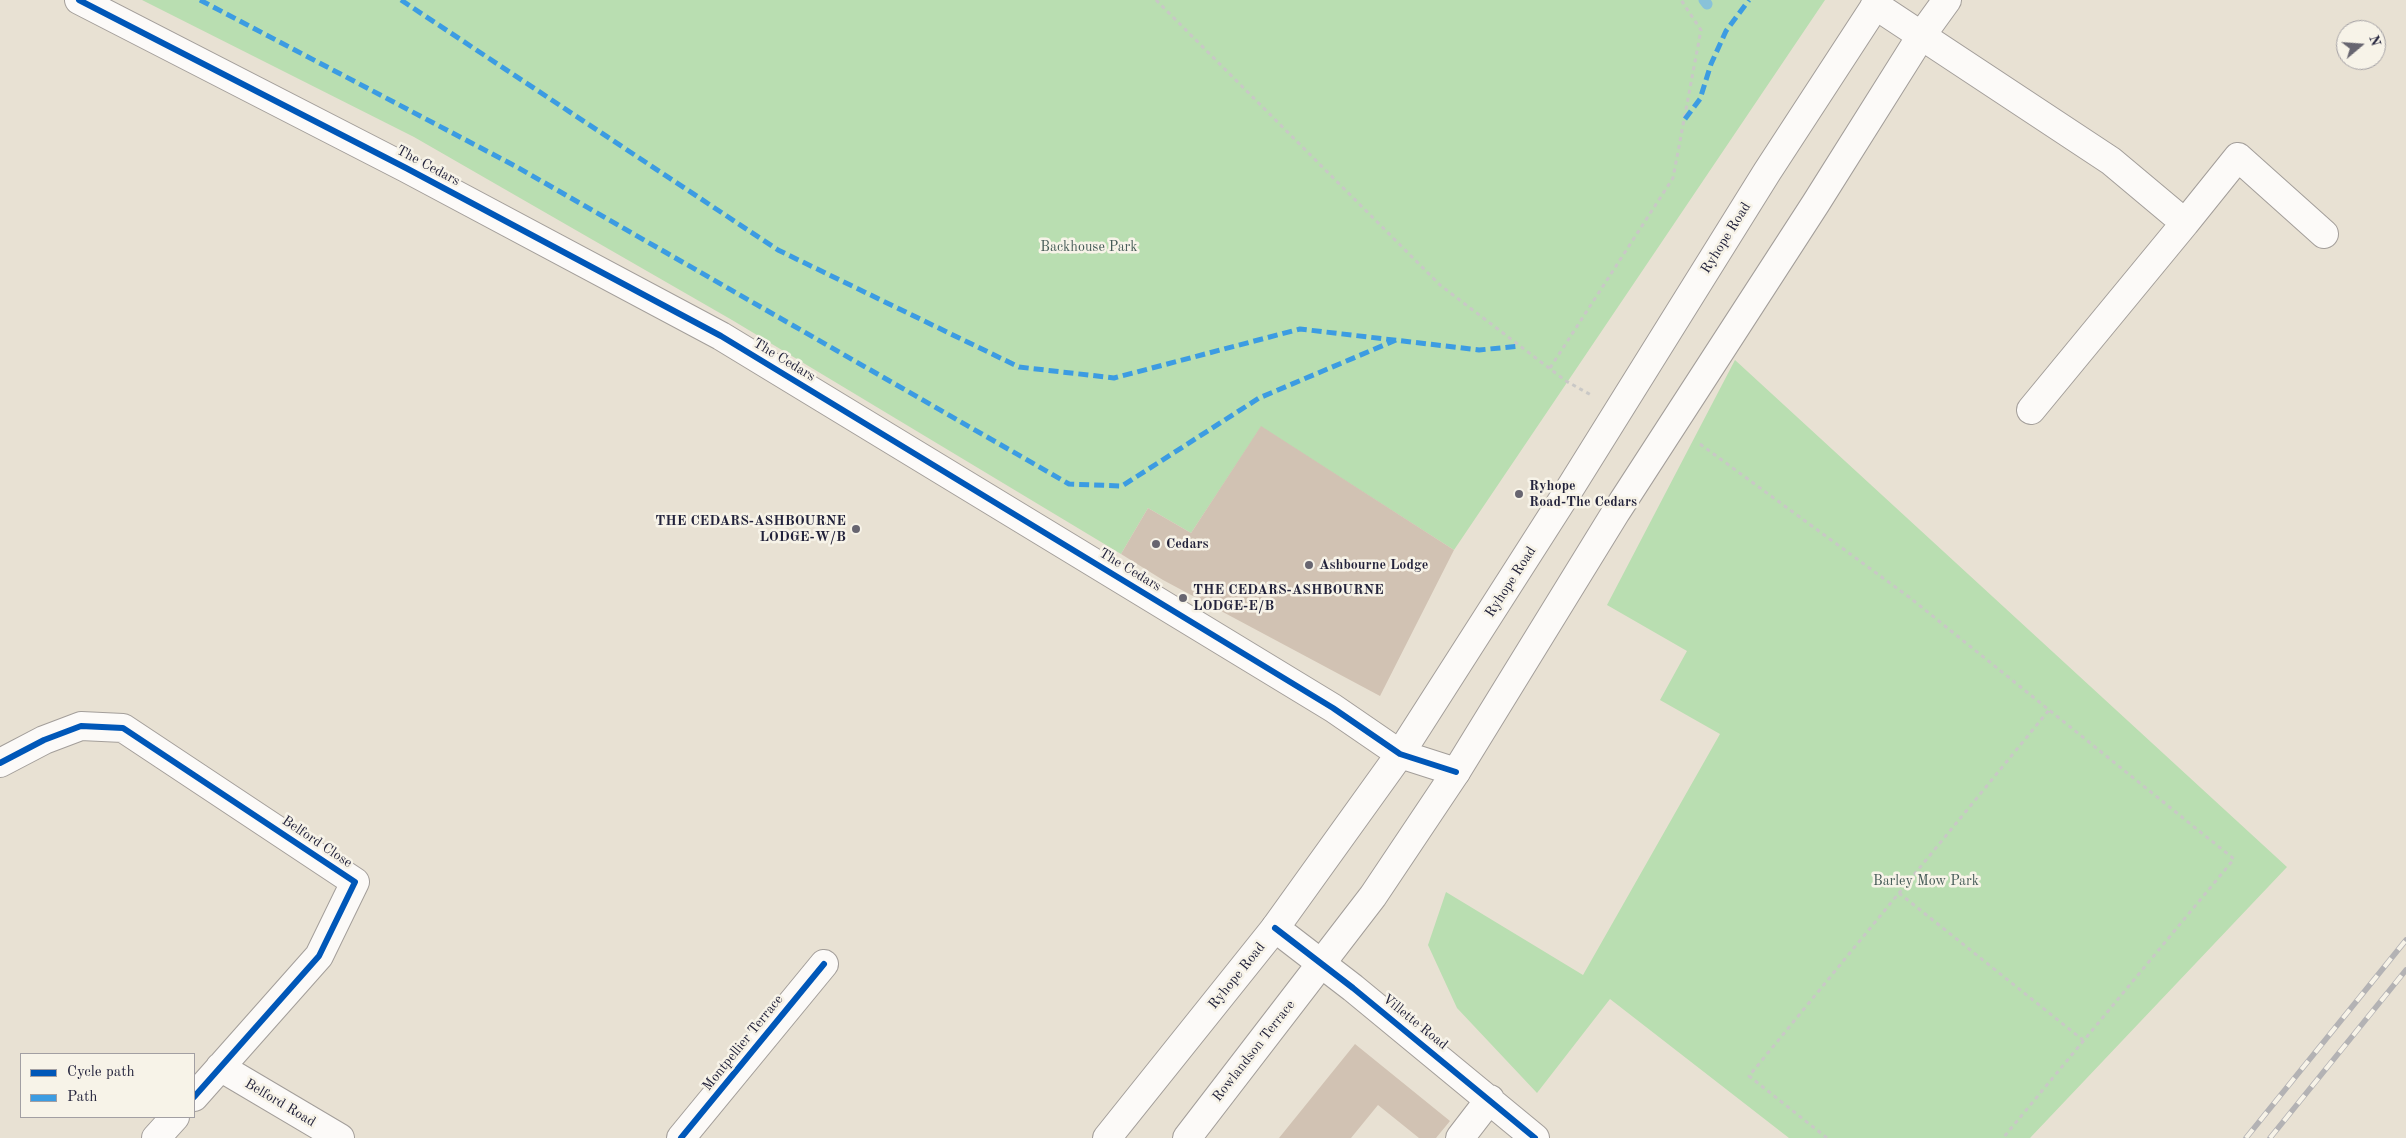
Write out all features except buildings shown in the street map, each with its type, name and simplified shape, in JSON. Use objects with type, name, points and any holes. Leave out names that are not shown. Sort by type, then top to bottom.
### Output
[{"type":"street","name":"The Cedars","points":[[79,0],[406,168],[721,336],[1324,703],[1400,754],[1456,772]]},
{"type":"street","points":[[1322,964],[1373,896],[1456,772],[1616,512],[1921,36],[1947,0]]},
{"type":"street","name":"Ryhope Road","points":[[1107,1138],[1275,928],[1400,754],[1877,2]]},
{"type":"street","points":[[1877,2],[1921,36],[2111,161],[2186,224]]},
{"type":"street","points":[[2031,410],[2186,224],[2238,157],[2324,234]]},
{"type":"street","name":"Belford Close","points":[[0,763],[44,740],[81,726],[123,728],[355,882],[318,956],[220,1067]]},
{"type":"street","name":"Villette Road","points":[[1275,928],[1490,1099],[1535,1138]]},
{"type":"street","name":"Montpellier Terrace","points":[[681,1138],[824,964]]},
{"type":"street","name":"Rowlandson Terrace","points":[[1187,1138],[1322,964]]},
{"type":"street","points":[[195,1095],[220,1067]]},
{"type":"street","name":"Belford Road","points":[[220,1067],[340,1138]]},
{"type":"street","points":[[1460,1138],[1490,1099]]},
{"type":"street","points":[[156,1138],[174,1118]]},
{"type":"path","points":[[1156,0],[1440,285],[1566,381],[1618,411]]},
{"type":"path","points":[[1550,368],[1673,178],[1701,30],[1681,0]]},
{"type":"path","points":[[1672,426],[1694,439],[1909,597],[2234,859],[2003,1138]]},
{"type":"path","points":[[1827,1138],[1749,1076],[2048,710]]},
{"type":"path","points":[[1899,893],[2084,1040]]},
{"type":"green space","name":"Backhouse Park","points":[[142,0],[1825,0],[1454,550],[1261,427],[1191,533],[1148,508],[1121,554],[732,320],[414,137]]},
{"type":"green space","name":"Barley Mow Park","points":[[1735,360],[2287,867],[2030,1138],[1789,1138],[1610,999],[1537,1093],[1457,1008],[1428,945],[1446,892],[1583,975],[1720,734],[1660,700],[1687,651],[1607,605]]},
{"type":"waterway","points":[[1704,0],[1707,4]]},
{"type":"railway","points":[[2246,1138],[2406,940]]},
{"type":"railway","points":[[2270,1138],[2406,970]]},
{"type":"marked path","points":[[200,0],[517,167],[1069,484],[1122,486],[1259,398],[1396,340]]},
{"type":"marked path","points":[[401,0],[778,250],[1019,367],[1114,378],[1300,329],[1479,350],[1520,346]]},
{"type":"marked path","points":[[1685,119],[1700,99],[1711,64],[1726,31],[1749,0]]},
{"type":"cycle path","points":[[79,0],[406,168],[721,336],[1333,708],[1400,754],[1456,772]]},
{"type":"cycle path","points":[[0,763],[44,740],[81,726],[123,728],[355,882],[319,956],[195,1096]]},
{"type":"cycle path","points":[[1275,928],[1353,988],[1535,1138]]},
{"type":"cycle path","points":[[681,1138],[824,964]]},
{"type":"place","name":"Ryhope Road-The Cedars","points":[[1519,494]]},
{"type":"place","name":"THE CEDARS-ASHBOURNE LODGE-W/B","points":[[856,529]]},
{"type":"place","name":"Cedars","points":[[1156,544]]},
{"type":"place","name":"Ashbourne Lodge","points":[[1309,565]]},
{"type":"place","name":"THE CEDARS-ASHBOURNE LODGE-E/B","points":[[1183,598]]}]
